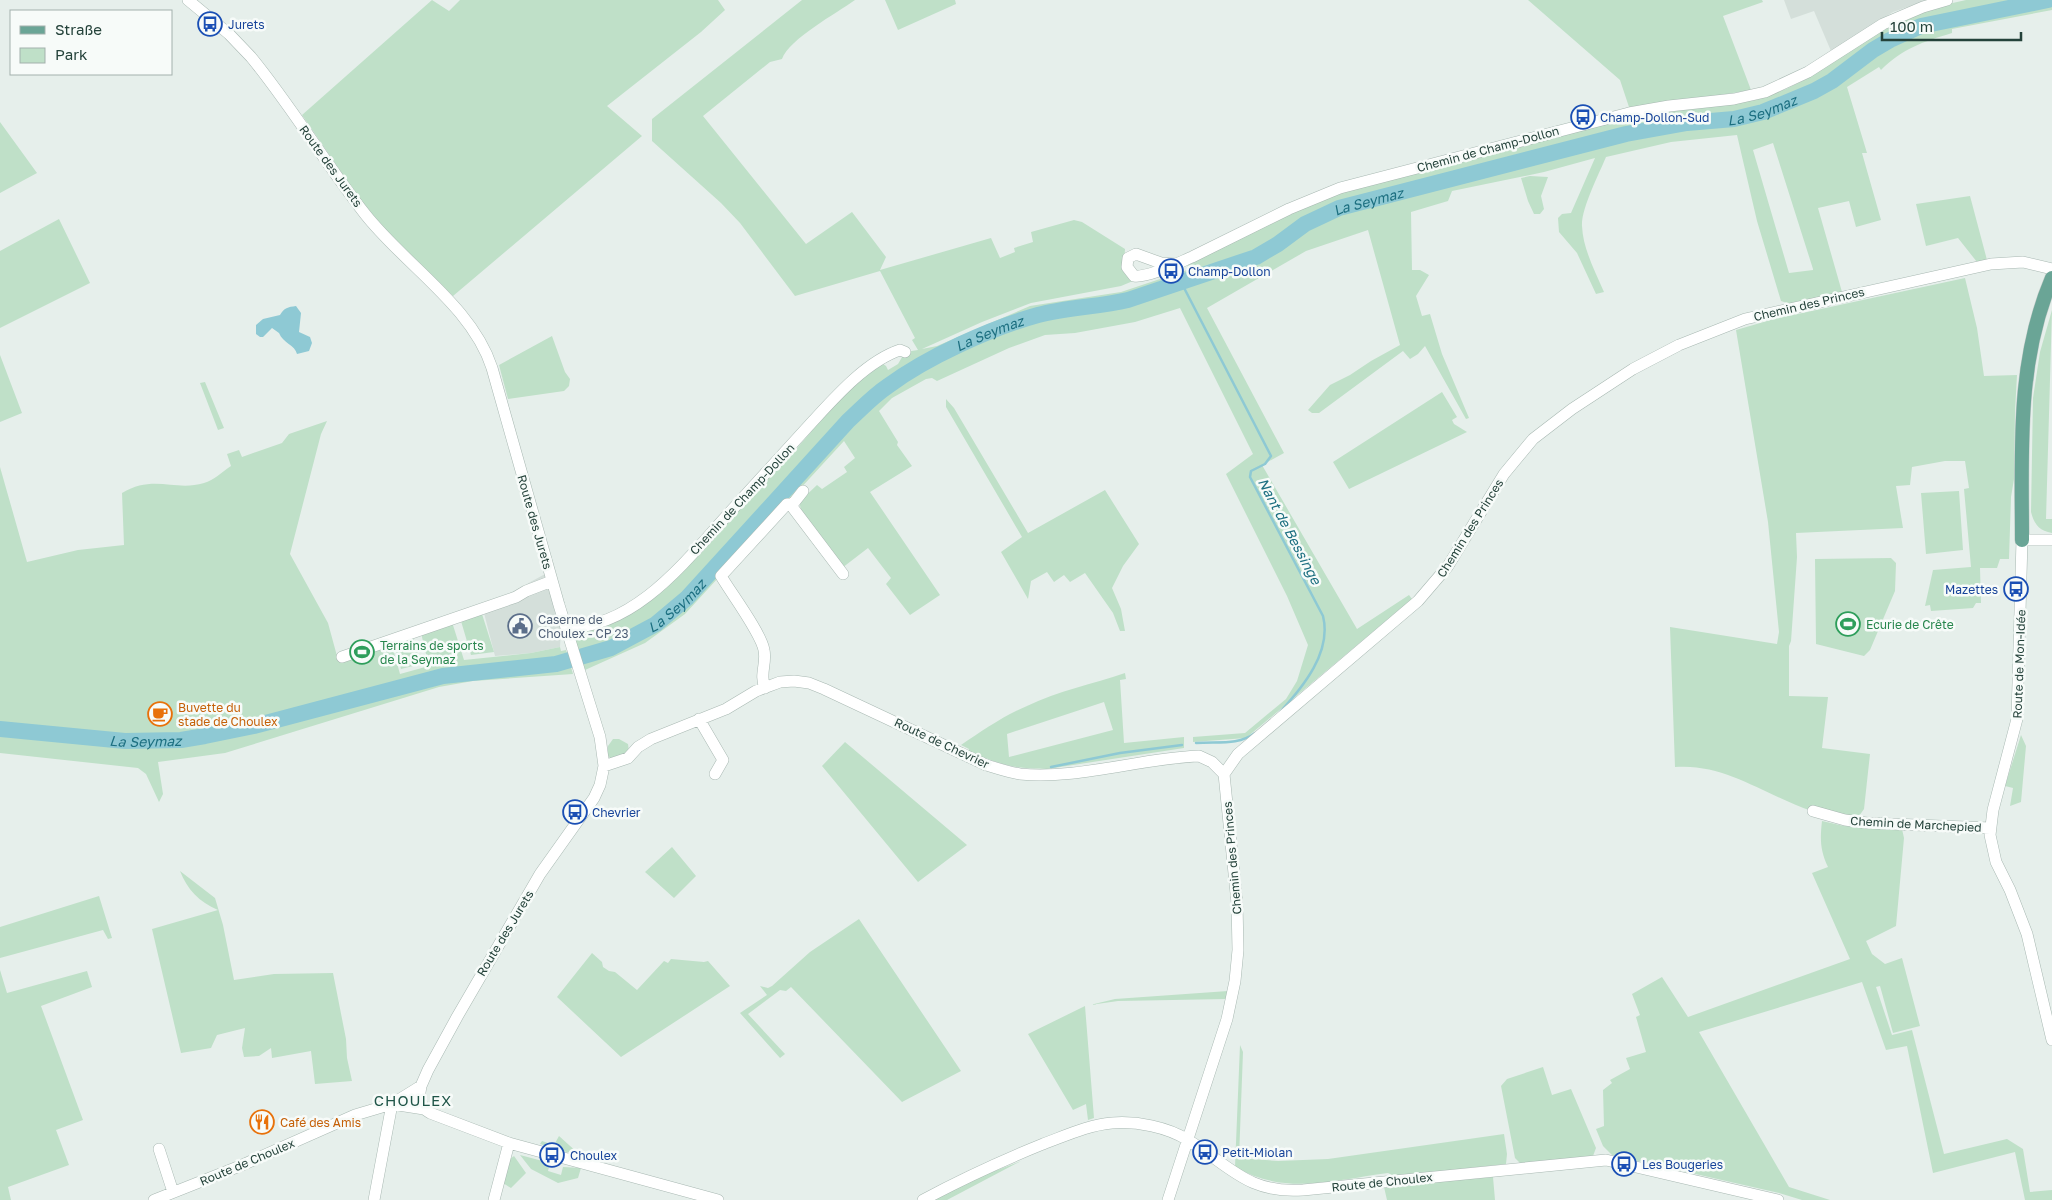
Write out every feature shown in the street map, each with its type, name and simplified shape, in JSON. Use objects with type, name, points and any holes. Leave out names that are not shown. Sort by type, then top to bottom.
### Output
[{"type":"main road","name":"Route de Mon-Idée","points":[[2022,540],[2024,390],[2035,326],[2052,278]]},
{"type":"street","name":"Route des Jurets","points":[[188,0],[230,34],[251,57],[367,216],[462,315],[483,343],[492,368],[571,646],[600,737],[604,766],[600,785],[594,798],[540,874],[456,1017],[421,1086],[422,1105]]},
{"type":"street","name":"Chemin de Champ-Dollon","points":[[1175,264],[1155,261],[1140,254],[1132,255],[1128,258],[1127,267],[1134,276],[1144,276],[1175,264],[1310,199],[1340,188],[1629,113],[1669,106],[1734,99],[1764,92],[1808,72],[1883,24],[1923,7],[1947,0]]},
{"type":"street","name":"Chemin des Princes","points":[[1168,1200],[1201,1093],[1227,1019],[1235,981],[1238,950],[1237,903],[1224,774],[1238,754],[1385,630],[1433,585],[1468,535],[1504,474],[1533,439],[1565,414],[1633,369],[1710,332],[1766,313],[1991,264],[2023,262],[2052,269]]},
{"type":"street","name":"Chemin de Champ-Dollon","points":[[566,628],[577,628],[598,623],[618,614],[660,586],[836,397],[880,359],[900,350],[906,352]]},
{"type":"street","points":[[792,505],[803,491]]},
{"type":"street","points":[[765,688],[761,680],[765,660],[763,645],[721,576],[787,504],[792,505],[844,574]]},
{"type":"street","points":[[2022,540],[2052,540]]},
{"type":"street","name":"Route de Mon-Idée","points":[[2022,540],[2017,718],[1990,828],[1996,862],[2012,894],[2027,934],[2052,1040]]},
{"type":"street","points":[[342,657],[516,597],[552,581]]},
{"type":"street","name":"Route de Chevrier","points":[[604,766],[628,758],[638,747],[651,739],[726,709],[765,688],[780,682],[794,681],[809,683],[986,765],[1012,772],[1035,775],[1061,773],[1199,756],[1212,762],[1224,774]]},
{"type":"street","points":[[699,719],[723,760],[715,774]]},
{"type":"street","name":"Chemin de Marchepied","points":[[1813,811],[1867,823],[1990,828]]},
{"type":"street","name":"Route de Choulex","points":[[154,1200],[356,1115],[392,1104],[421,1086]]},
{"type":"street","points":[[374,1200],[392,1104],[422,1105],[430,1113],[509,1142],[718,1200]]},
{"type":"street","name":"Route de Choulex","points":[[923,1200],[989,1166],[1094,1126],[1110,1123],[1137,1124],[1170,1132],[1188,1140],[1235,1174],[1256,1184],[1285,1191],[1594,1160],[1616,1162],[1778,1200]]},
{"type":"street","points":[[494,1200],[509,1142]]},
{"type":"street","points":[[159,1149],[173,1192]]},
{"type":"shaded area","points":[[1784,0],[1927,0],[1893,12],[1831,51],[1814,11],[1791,19]]},
{"type":"shaded area","points":[[545,574],[561,629],[560,647],[531,653],[495,656],[484,613],[505,596]]},
{"type":"green space","points":[[432,0],[449,11],[460,0],[718,0],[725,10],[701,32],[607,106],[642,136],[453,296],[385,229],[361,201],[302,115]]},
{"type":"green space","points":[[802,0],[855,0],[803,35],[786,51],[782,59],[770,62],[703,116],[806,244],[852,212],[886,257],[880,270],[991,238],[1000,258],[1015,252],[1014,248],[1033,242],[1031,232],[1074,220],[1082,222],[1125,249],[1122,266],[1124,273],[1133,281],[1121,286],[1031,303],[982,322],[922,349],[937,346],[1030,306],[1121,292],[1187,270],[1188,265],[1297,209],[1348,191],[1633,117],[1755,100],[1786,89],[1804,80],[1879,31],[1935,7],[1966,0],[2052,0],[2052,10],[1952,29],[1952,33],[1932,39],[1905,51],[1881,70],[1879,67],[1847,87],[1867,153],[1862,153],[1881,220],[1856,227],[1849,201],[1818,208],[1842,292],[1790,304],[1781,301],[1757,221],[1737,135],[1671,142],[1606,157],[1587,201],[1582,219],[1587,251],[1604,292],[1596,294],[1577,253],[1559,232],[1558,218],[1562,214],[1571,213],[1595,158],[1544,172],[1452,191],[1448,201],[1411,212],[1412,270],[1420,270],[1429,275],[1416,296],[1422,316],[1430,314],[1442,354],[1469,418],[1466,419],[1425,346],[1410,359],[1403,351],[1319,413],[1312,413],[1308,410],[1330,385],[1400,345],[1368,230],[1306,251],[1207,308],[1284,453],[1262,465],[1357,629],[1409,595],[1412,599],[1246,738],[1193,742],[1193,737],[1245,733],[1286,699],[1297,681],[1308,645],[1287,596],[1226,474],[1253,454],[1180,308],[1135,322],[1075,333],[1045,335],[1009,348],[937,381],[932,378],[926,379],[892,398],[879,411],[898,442],[897,445],[912,466],[870,492],[940,595],[910,615],[886,584],[891,578],[868,548],[842,568],[802,513],[799,502],[817,485],[822,489],[847,472],[844,467],[855,458],[844,441],[685,614],[645,643],[585,670],[566,628],[577,628],[646,597],[749,500],[749,491],[789,448],[797,448],[811,432],[809,425],[835,397],[883,364],[888,370],[898,364],[905,352],[918,350],[912,340],[915,338],[880,271],[795,296],[740,223],[721,203],[652,141],[652,119]],"holes":[[[1773,143],[1813,270],[1789,273],[1753,150]]]},
{"type":"green space","points":[[885,0],[955,0],[956,4],[898,30]]},
{"type":"green space","points":[[1528,0],[1762,0],[1763,2],[1723,16],[1751,90],[1630,110],[1620,80]]},
{"type":"green space","points":[[0,122],[37,173],[0,193]]},
{"type":"green space","points":[[1530,176],[1548,177],[1541,196],[1544,209],[1540,214],[1534,214],[1521,178]]},
{"type":"green space","points":[[1970,196],[1987,260],[1977,262],[1958,238],[1926,246],[1916,204]]},
{"type":"green space","points":[[59,219],[90,283],[0,328],[0,251]]},
{"type":"green space","points":[[1965,278],[1977,328],[1984,376],[2017,375],[2014,479],[2011,497],[2009,559],[2000,559],[1997,568],[1980,568],[1981,603],[1976,603],[1973,608],[1931,611],[1930,605],[1925,606],[1933,570],[1971,567],[1964,489],[1969,488],[1965,461],[1945,461],[1912,467],[1910,485],[1896,486],[1903,528],[1796,533],[1797,557],[1791,641],[1789,646],[1789,696],[1828,697],[1822,748],[1870,754],[1864,809],[1857,819],[1812,811],[1729,775],[1694,767],[1675,767],[1670,627],[1777,644],[1779,632],[1768,522],[1736,330],[1774,319]]},
{"type":"green space","points":[[2052,310],[2046,519],[2052,519],[2052,533],[2044,531],[2038,526],[2031,512],[2033,398],[2040,352]]},
{"type":"green space","points":[[552,336],[565,372],[570,379],[569,386],[564,391],[508,399],[499,365]]},
{"type":"green space","points":[[0,355],[22,413],[0,422]]},
{"type":"green space","points":[[205,382],[224,428],[218,430],[200,383]]},
{"type":"green space","points":[[1442,392],[1457,417],[1452,420],[1454,424],[1467,432],[1349,489],[1333,462]]},
{"type":"green space","points":[[946,399],[954,408],[1028,533],[1105,490],[1139,544],[1123,566],[1112,588],[1121,609],[1125,631],[1120,631],[1113,613],[1085,573],[1070,582],[1064,575],[1054,582],[1047,572],[1031,581],[1028,599],[1001,552],[1022,537],[946,407]]},
{"type":"green space","points":[[327,421],[321,434],[290,554],[328,623],[337,656],[390,638],[400,674],[429,666],[421,633],[452,622],[464,660],[531,653],[560,647],[561,651],[566,650],[573,674],[473,681],[439,687],[225,753],[158,762],[163,794],[159,802],[146,774],[138,768],[0,753],[0,467],[27,562],[78,550],[124,545],[122,493],[134,487],[144,485],[183,486],[208,482],[231,466],[227,454],[239,450],[242,457],[282,443],[289,434]]},
{"type":"green space","points":[[1959,491],[1963,550],[1926,554],[1921,493]]},
{"type":"green space","name":"Ecurie de Crête","points":[[1891,558],[1896,563],[1895,591],[1870,650],[1864,656],[1816,644],[1815,559]]},
{"type":"green space","points":[[482,614],[494,652],[471,655],[461,621]]},
{"type":"green space","points":[[413,637],[421,664],[401,669],[394,644]]},
{"type":"green space","points":[[1125,673],[1126,679],[1120,680],[1124,743],[1184,737],[1184,748],[1047,769],[1006,765],[968,751],[969,749],[961,745],[1001,719],[1027,706],[1063,692]],"holes":[[[1104,702],[1113,730],[1009,757],[1007,734]]]},
{"type":"green space","points":[[2021,735],[2026,746],[2021,802],[2010,806],[2013,788],[2005,786]]},
{"type":"green space","points":[[613,739],[619,739],[628,744],[629,752],[611,759],[608,756],[608,746]]},
{"type":"green space","points":[[845,742],[967,845],[918,882],[822,766]]},
{"type":"green space","points":[[1822,821],[1844,826],[1902,829],[1904,838],[1896,926],[1866,941],[1872,954],[1885,964],[1902,958],[1920,1026],[1893,1033],[1880,986],[1876,987],[1892,1035],[1912,1030],[1944,1154],[2007,1139],[2023,1149],[2030,1192],[2052,1190],[2052,1200],[2025,1200],[2015,1152],[1933,1173],[1907,1046],[1886,1050],[1862,982],[1699,1032],[1789,1187],[1830,1200],[1802,1200],[1779,1193],[1612,1155],[1603,1146],[1596,1129],[1604,1126],[1603,1090],[1612,1083],[1610,1080],[1630,1069],[1626,1058],[1646,1052],[1636,1017],[1640,1015],[1632,994],[1662,977],[1688,1017],[1850,959],[1812,873],[1828,867],[1821,844]]},
{"type":"green space","points":[[672,847],[696,876],[674,898],[645,872]]},
{"type":"green space","points":[[180,871],[215,898],[223,925],[234,980],[274,974],[333,973],[352,1081],[315,1084],[311,1051],[272,1058],[271,1048],[259,1056],[244,1057],[242,1048],[245,1028],[217,1035],[211,1048],[181,1053],[152,929],[218,910],[194,894],[186,884]]},
{"type":"green space","points":[[99,896],[112,938],[108,939],[103,930],[0,958],[0,927]]},
{"type":"green space","points":[[859,919],[961,1071],[902,1102],[791,987],[786,991],[780,990],[748,1014],[785,1054],[780,1058],[740,1013],[767,995],[760,986],[768,988],[772,986],[810,952]]},
{"type":"green space","points":[[592,953],[602,962],[603,967],[615,972],[637,990],[664,961],[668,963],[671,959],[708,961],[730,986],[621,1057],[557,997]]},
{"type":"green space","points":[[0,970],[7,993],[87,971],[92,987],[41,1006],[83,1120],[56,1130],[69,1165],[8,1187],[11,1200],[0,1200]]},
{"type":"green space","points":[[1228,991],[1227,999],[1118,1001],[1090,1005],[1115,999]]},
{"type":"green space","points":[[1085,1006],[1094,1118],[1088,1120],[1086,1104],[1073,1110],[1028,1034]]},
{"type":"green space","points":[[1240,1045],[1243,1052],[1239,1158],[1278,1161],[1328,1159],[1504,1134],[1507,1154],[1506,1164],[1394,1176],[1388,1173],[1310,1184],[1272,1181],[1254,1176],[1235,1167]]},
{"type":"green space","points":[[1543,1067],[1552,1095],[1571,1089],[1596,1148],[1593,1156],[1520,1163],[1515,1158],[1501,1086],[1507,1079]]},
{"type":"green space","points":[[559,1136],[579,1154],[589,1154],[594,1158],[593,1160],[540,1144],[542,1141],[554,1145]]},
{"type":"green space","points":[[520,1155],[550,1163],[548,1171],[561,1175],[563,1167],[581,1168],[578,1178],[558,1183],[531,1169]]},
{"type":"green space","points":[[514,1156],[526,1173],[511,1188],[503,1183],[510,1159]]},
{"type":"green space","points":[[1021,1161],[947,1200],[932,1200],[976,1178]]},
{"type":"green space","points":[[1493,1177],[1495,1200],[1387,1200],[1384,1187]]},
{"type":"water","points":[[296,306],[301,313],[299,332],[310,337],[312,343],[309,351],[297,354],[294,348],[272,328],[263,337],[256,334],[256,325],[263,319],[280,315],[286,308]]},
{"type":"waterway","name":"La Seymaz","points":[[0,729],[125,741],[181,740],[254,726],[443,676],[556,664],[611,648],[656,624],[687,598],[848,421],[872,398],[921,364],[960,344],[1038,315],[1128,300],[1256,257],[1278,244],[1305,224],[1339,208],[1626,134],[1687,123],[1734,119],[1763,112],[1814,91],[1832,81],[1873,50],[1921,26],[2048,0]]},
{"type":"waterway","name":"Nant de Bessinge","points":[[1181,282],[1271,456],[1265,464],[1251,471],[1250,477],[1323,616],[1325,629],[1323,643],[1314,668],[1298,692],[1280,712]]},
{"type":"waterway","name":"Nant de Bessinge","points":[[1196,743],[1241,740],[1255,733]]},
{"type":"waterway","name":"Nant de Bessinge","points":[[1051,767],[1120,753],[1182,745]]},
{"type":"place","name":"Jurets","points":[[210,24]]},
{"type":"place","name":"Champ-Dollon-Sud","points":[[1583,117]]},
{"type":"place","name":"Champ-Dollon","points":[[1171,271]]},
{"type":"place","name":"Mazettes","points":[[2016,589]]},
{"type":"place","name":"Ecurie de Crête","points":[[1848,624]]},
{"type":"place","name":"Caserne de Choulex - CP 23","points":[[520,626]]},
{"type":"place","name":"Terrains de sports de la Seymaz","points":[[362,652]]},
{"type":"place","name":"Buvette du stade de Choulex","points":[[160,714]]},
{"type":"place","name":"Chevrier","points":[[575,812]]},
{"type":"place","name":"Café des Amis","points":[[262,1122]]},
{"type":"place","name":"Petit-Miolan","points":[[1205,1152]]},
{"type":"place","name":"Choulex","points":[[552,1155]]},
{"type":"place","name":"Les Bougeries","points":[[1624,1164]]},
{"type":"district","name":"CHOULEX","points":[[413,1100]]}]
